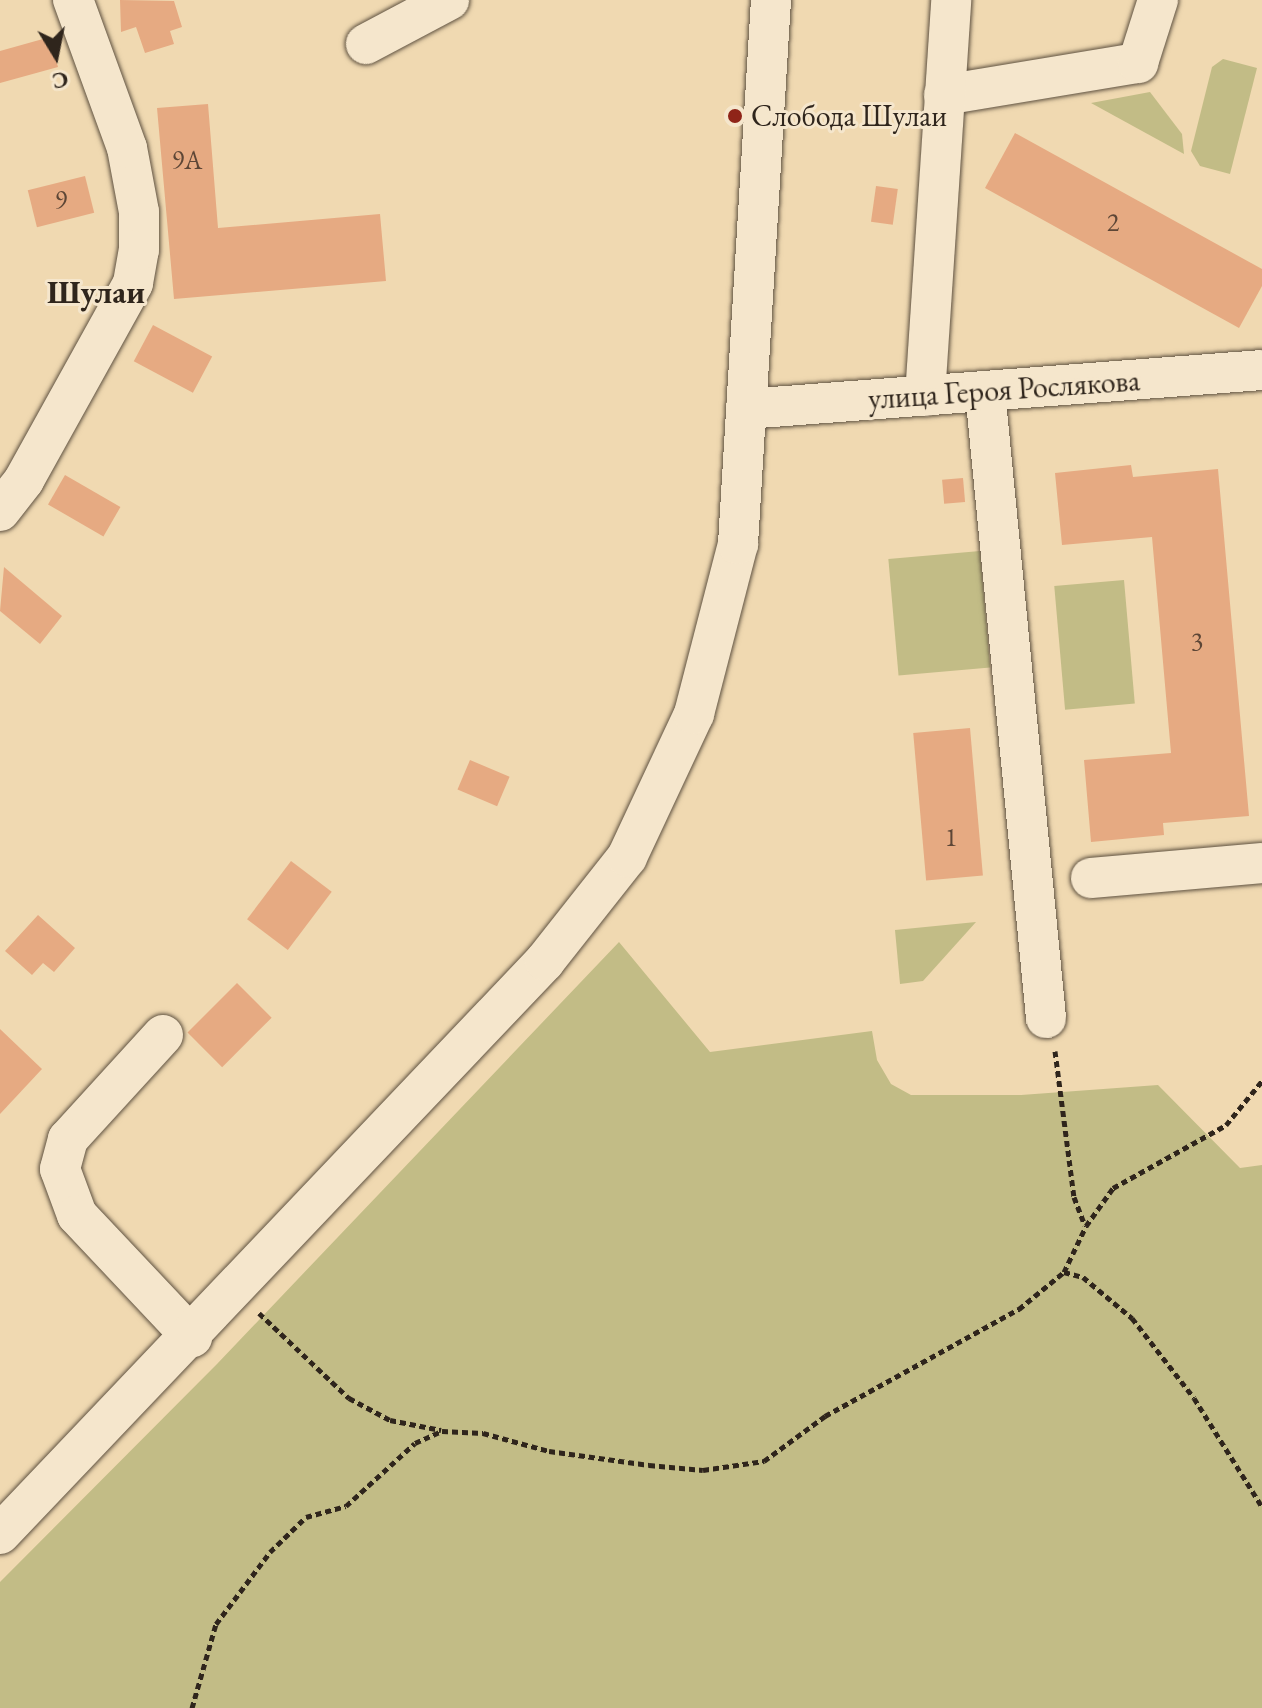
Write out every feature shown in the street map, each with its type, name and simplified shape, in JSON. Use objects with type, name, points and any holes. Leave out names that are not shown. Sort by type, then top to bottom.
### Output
[{"type":"street","points":[[0,511],[24,480],[133,283],[139,250],[139,212],[127,148],[73,0]]},
{"type":"street","points":[[366,44],[449,0]]},
{"type":"street","points":[[0,1534],[235,1292],[545,961],[627,857],[674,764],[711,662],[738,544],[771,0]]},
{"type":"street","points":[[925,396],[951,0]]},
{"type":"street","points":[[944,95],[1138,63],[1158,0]]},
{"type":"street","name":"улица Героя Рослякова","points":[[746,409],[1262,370]]},
{"type":"street","points":[[985,391],[1046,1018]]},
{"type":"street","points":[[1091,878],[1262,863]]},
{"type":"street","points":[[163,1035],[68,1139],[60,1169],[77,1215],[192,1337]]},
{"type":"path","points":[[1046,1018],[1062,1085],[1061,1124],[1074,1197],[1086,1226]]},
{"type":"path","points":[[235,1292],[349,1398],[390,1420],[442,1431],[483,1433],[549,1451],[703,1470],[764,1461],[825,1416],[1019,1309],[1064,1272],[1086,1226],[1113,1188],[1226,1125],[1262,1081]]},
{"type":"path","points":[[1064,1272],[1083,1277],[1132,1318],[1194,1398],[1262,1507]]},
{"type":"path","points":[[192,1708],[216,1624],[270,1552],[306,1517],[346,1506],[415,1443],[442,1431]]},
{"type":"shaded area","points":[[1223,59],[1257,68],[1230,174],[1200,166],[1191,151],[1212,67]]},
{"type":"shaded area","points":[[1150,92],[1182,134],[1184,154],[1091,103]]},
{"type":"shaded area","points":[[980,551],[990,668],[899,676],[888,559]]},
{"type":"shaded area","points":[[1124,580],[1135,704],[1065,710],[1054,586]]},
{"type":"shaded area","points":[[976,922],[923,981],[900,984],[895,930]]},
{"type":"shaded area","points":[[619,942],[710,1052],[872,1031],[877,1060],[891,1084],[911,1095],[1021,1095],[1158,1085],[1240,1168],[1262,1165],[1262,1708],[0,1708],[0,1582],[217,1364]]},
{"type":"building","points":[[120,0],[174,1],[182,27],[170,31],[174,44],[145,53],[136,27],[121,32]]},
{"type":"building","points":[[50,37],[58,67],[0,83],[0,51]]},
{"type":"building","points":[[208,104],[218,228],[380,214],[386,281],[174,299],[157,108]]},
{"type":"building","points":[[1015,133],[1262,269],[1262,286],[1239,328],[985,188]]},
{"type":"building","points":[[85,176],[94,213],[37,227],[28,190]]},
{"type":"building","points":[[876,186],[898,189],[893,225],[871,222]]},
{"type":"building","points":[[153,325],[212,356],[193,393],[134,361]]},
{"type":"building","points":[[1131,465],[1133,477],[1218,469],[1249,816],[1163,823],[1164,835],[1091,842],[1084,760],[1171,753],[1152,537],[1062,545],[1055,473]]},
{"type":"building","points":[[65,475],[120,507],[103,536],[48,504]]},
{"type":"building","points":[[963,478],[965,502],[944,504],[942,480]]},
{"type":"building","points":[[4,567],[62,616],[40,644],[0,611]]},
{"type":"building","points":[[970,728],[983,875],[926,880],[913,733]]},
{"type":"building","points":[[470,760],[510,777],[497,806],[457,789]]},
{"type":"building","points":[[291,861],[332,892],[288,950],[247,919]]},
{"type":"building","points":[[38,915],[75,948],[54,972],[43,963],[32,975],[5,951]]},
{"type":"building","points":[[237,983],[272,1018],[222,1067],[188,1032]]},
{"type":"building","points":[[0,1029],[42,1069],[0,1114]]},
{"type":"place","name":"Слобода Шулаи","points":[[735,116]]},
{"type":"district","name":"Шулаи","points":[[96,292]]}]
